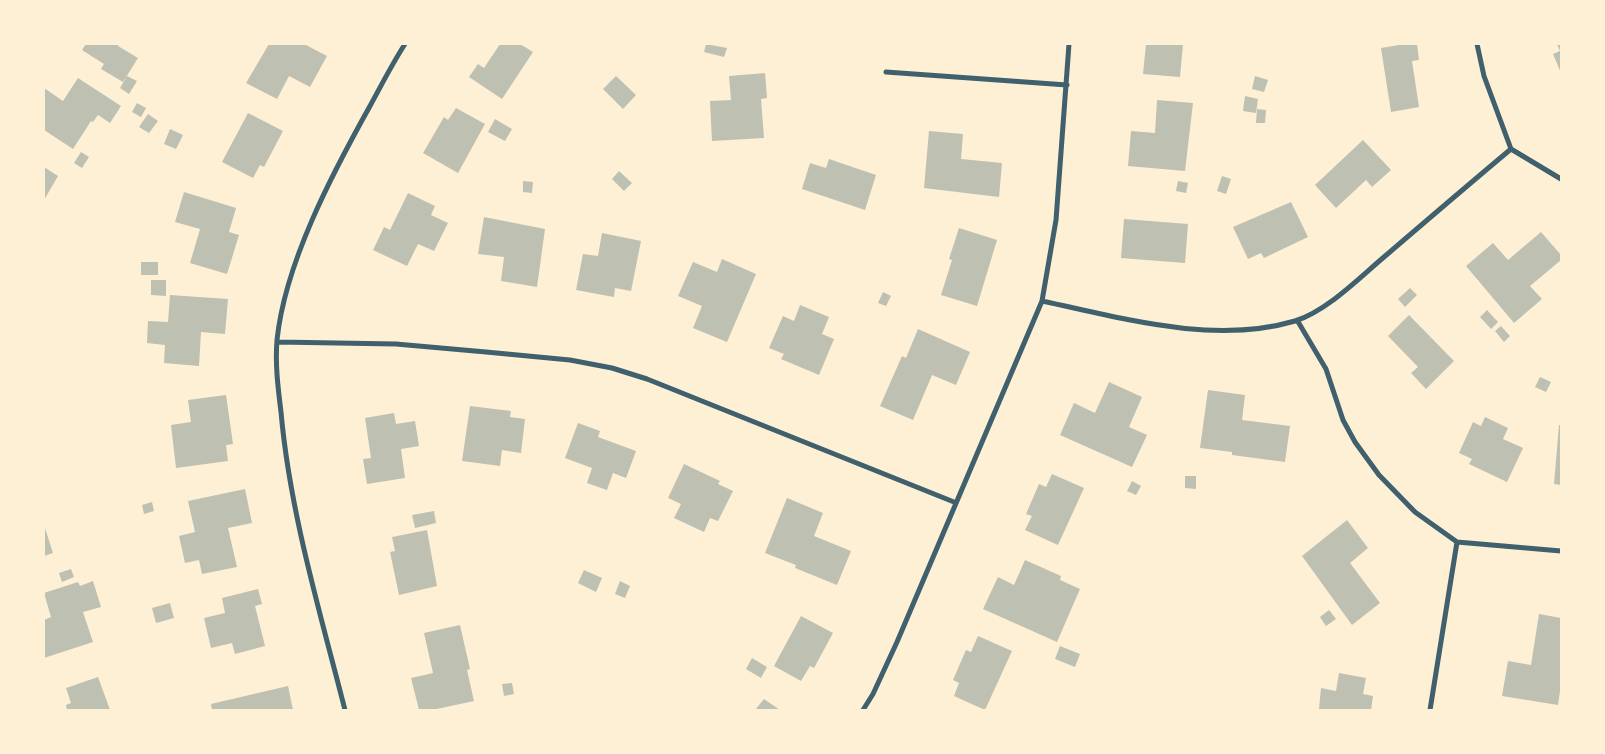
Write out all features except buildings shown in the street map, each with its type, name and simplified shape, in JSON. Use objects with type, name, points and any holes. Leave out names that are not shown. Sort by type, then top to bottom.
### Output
[{"type":"street","points":[[345,710],[297,518],[286,461],[277,373],[277,342],[280,315],[288,286],[327,188],[405,44]]},
{"type":"street","points":[[863,710],[873,694],[896,642],[954,502],[1042,301],[1056,220],[1069,44]]},
{"type":"street","points":[[1477,44],[1484,76],[1511,149],[1561,179]]},
{"type":"street","points":[[886,72],[1067,85]]},
{"type":"street","points":[[1042,301],[1129,319],[1216,330],[1260,329],[1297,320],[1340,294],[1511,149]]},
{"type":"street","points":[[1297,320],[1326,370],[1343,420],[1374,468],[1415,512],[1457,542],[1561,551]]},
{"type":"street","points":[[277,342],[396,344],[570,360],[612,368],[647,379],[954,502]]},
{"type":"street","points":[[1430,710],[1457,542]]}]
